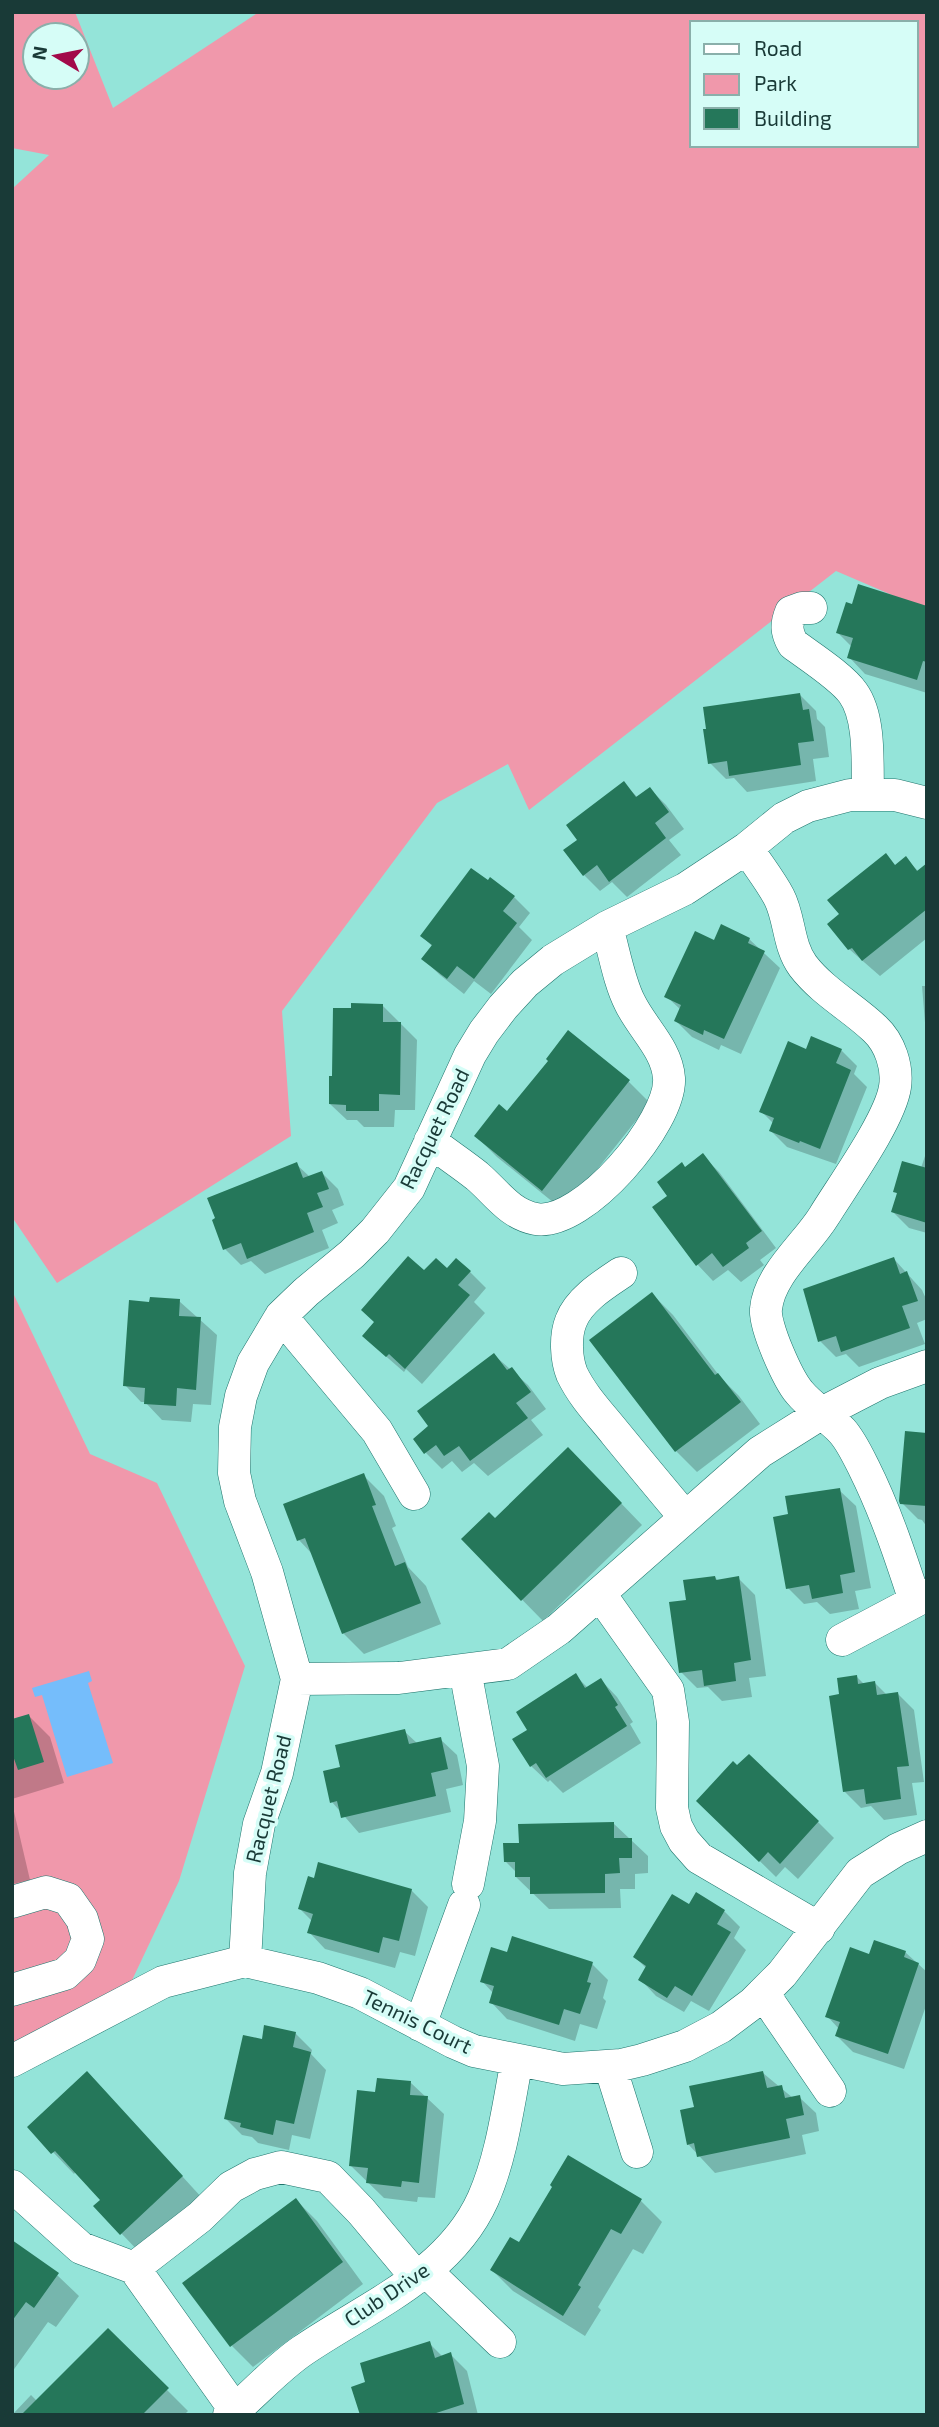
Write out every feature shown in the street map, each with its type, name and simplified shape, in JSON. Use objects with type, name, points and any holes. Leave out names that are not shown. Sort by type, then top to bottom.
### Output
[{"type":"street","points":[[811,608],[791,612],[787,633],[793,644],[851,690],[860,704],[864,718],[868,795]]},
{"type":"street","name":"Racquet Road","points":[[245,1961],[250,1873],[259,1824],[277,1773],[297,1679],[267,1572],[240,1502],[234,1473],[235,1427],[241,1396],[253,1363],[281,1316],[375,1231],[409,1188],[470,1055],[503,1007],[553,960],[607,927],[685,889],[747,848],[784,818],[808,806],[839,797],[868,795],[895,795],[927,803]]},
{"type":"street","points":[[747,848],[780,898],[790,937],[802,965],[835,997],[877,1030],[889,1048],[896,1069],[891,1104],[878,1128],[819,1224],[790,1258],[772,1289],[765,1310],[773,1342],[798,1392],[844,1433],[864,1468],[921,1598],[842,1640]]},
{"type":"street","points":[[430,1141],[478,1177],[509,1208],[537,1219],[554,1219],[581,1205],[605,1185],[629,1159],[659,1114],[669,1089],[669,1075],[664,1058],[629,1002],[607,927]]},
{"type":"street","points":[[621,1273],[602,1286],[571,1319],[567,1354],[571,1371],[584,1395],[685,1517]]},
{"type":"street","points":[[281,1316],[377,1431],[414,1493]]},
{"type":"street","points":[[297,1679],[399,1678],[508,1664],[559,1629],[760,1452],[822,1413],[880,1382],[927,1366]]},
{"type":"street","points":[[600,1594],[668,1690],[673,1722],[672,1808],[676,1826],[684,1842],[699,1858],[819,1928]]},
{"type":"street","points":[[420,2025],[466,1895],[480,1821],[483,1766],[465,1670]]},
{"type":"street","name":"Tennis Court","points":[[12,2061],[163,1982],[245,1961],[318,1978],[360,1993],[474,2051],[563,2069],[610,2066],[642,2060],[685,2046],[721,2027],[782,1974],[860,1873],[898,1849],[927,1836]]},
{"type":"street","points":[[12,1902],[46,1892],[68,1899],[82,1919],[88,1939],[80,1960],[65,1974],[12,1990]]},
{"type":"street","points":[[763,1993],[830,2091]]},
{"type":"street","name":"Club Drive","points":[[232,2413],[300,2353],[421,2275],[454,2244],[483,2200],[499,2148],[517,2060]]},
{"type":"street","points":[[610,2066],[637,2152]]},
{"type":"street","points":[[134,2268],[200,2217],[231,2187],[255,2174],[281,2167],[328,2177],[421,2275],[500,2342]]},
{"type":"street","points":[[12,2186],[81,2248],[134,2268],[232,2413]]},
{"type":"green space","points":[[12,12],[75,12],[79,21],[21,21],[21,91],[91,91],[91,52],[113,108],[259,12],[927,12],[927,610],[836,571],[529,810],[508,764],[437,803],[282,1011],[291,1136],[57,1283],[12,1217],[12,189],[49,155],[12,148]]},
{"type":"green space","points":[[12,1294],[90,1454],[157,1483],[245,1666],[179,1881],[125,1995],[12,2045]]},
{"type":"water","points":[[89,1671],[92,1681],[88,1683],[113,1763],[67,1777],[42,1695],[35,1697],[32,1688]]},
{"type":"building","points":[[858,584],[927,606],[927,662],[923,661],[917,680],[847,658],[853,638],[836,633],[846,602],[852,604]]},
{"type":"building","points":[[800,693],[803,710],[809,709],[814,741],[798,743],[801,765],[729,776],[727,761],[708,764],[703,707]]},
{"type":"building","points":[[624,781],[636,797],[650,787],[669,812],[655,823],[666,838],[609,882],[597,865],[583,876],[563,850],[577,840],[566,825]]},
{"type":"building","points":[[886,853],[895,865],[906,856],[917,871],[927,863],[927,909],[862,961],[852,948],[848,950],[827,924],[839,914],[827,900]]},
{"type":"building","points":[[471,868],[488,880],[490,877],[515,896],[503,911],[517,923],[474,979],[457,966],[447,979],[421,959],[432,945],[420,936]]},
{"type":"building","points":[[721,924],[750,938],[748,943],[765,951],[724,1039],[704,1030],[703,1035],[674,1021],[681,1005],[664,997],[695,931],[714,940]]},
{"type":"building","points":[[351,1003],[383,1004],[383,1022],[401,1022],[400,1095],[379,1094],[379,1111],[346,1111],[346,1105],[329,1104],[333,1008],[351,1008]]},
{"type":"building","points":[[568,1030],[630,1080],[542,1191],[474,1136],[499,1104],[507,1111],[548,1061],[546,1059]]},
{"type":"building","points":[[811,1036],[842,1049],[836,1063],[851,1070],[820,1149],[769,1131],[774,1118],[759,1112],[788,1041],[806,1049]]},
{"type":"building","points":[[703,1153],[762,1231],[746,1243],[749,1248],[723,1267],[712,1253],[696,1266],[652,1207],[667,1196],[657,1182],[682,1162],[685,1167]]},
{"type":"building","points":[[902,1161],[927,1168],[927,1223],[891,1212],[897,1193],[893,1192]]},
{"type":"building","points":[[297,1162],[303,1178],[322,1171],[329,1189],[317,1193],[323,1207],[307,1213],[314,1232],[247,1259],[241,1243],[223,1250],[207,1198]]},
{"type":"building","points":[[408,1256],[424,1270],[436,1258],[447,1268],[456,1258],[471,1271],[458,1285],[470,1295],[405,1369],[389,1354],[386,1357],[362,1336],[374,1322],[361,1310]]},
{"type":"building","points":[[894,1257],[900,1274],[907,1271],[918,1301],[902,1306],[910,1328],[841,1352],[836,1336],[818,1342],[803,1289]]},
{"type":"building","points":[[652,1292],[715,1375],[718,1373],[741,1402],[675,1452],[589,1340]]},
{"type":"building","points":[[150,1297],[180,1299],[179,1316],[201,1317],[196,1390],[177,1388],[176,1406],[144,1404],[145,1388],[123,1386],[129,1300],[149,1302]]},
{"type":"building","points":[[494,1353],[507,1370],[512,1367],[531,1392],[516,1403],[528,1418],[470,1461],[459,1446],[444,1456],[436,1445],[424,1454],[413,1439],[428,1426],[417,1411]]},
{"type":"building","points":[[905,1431],[927,1433],[927,1506],[900,1504],[899,1501]]},
{"type":"building","points":[[568,1447],[622,1503],[521,1601],[461,1539],[489,1512],[495,1518]]},
{"type":"building","points":[[364,1473],[376,1505],[372,1506],[395,1566],[405,1562],[421,1603],[342,1634],[305,1538],[297,1541],[283,1504]]},
{"type":"building","points":[[840,1488],[855,1572],[840,1575],[843,1593],[812,1599],[809,1585],[786,1589],[773,1517],[788,1514],[785,1496]]},
{"type":"building","points":[[715,1576],[716,1580],[739,1576],[751,1660],[734,1663],[736,1681],[704,1686],[702,1670],[679,1673],[669,1602],[686,1600],[683,1580]]},
{"type":"building","points":[[576,1673],[585,1688],[601,1678],[627,1726],[546,1778],[536,1763],[530,1767],[512,1739],[527,1730],[516,1712]]},
{"type":"building","points":[[857,1675],[858,1684],[875,1681],[877,1695],[898,1692],[909,1766],[897,1767],[901,1799],[866,1804],[864,1789],[843,1792],[829,1696],[839,1694],[837,1678]]},
{"type":"building","points":[[29,1714],[44,1762],[18,1770],[12,1753],[12,1719]]},
{"type":"building","points":[[405,1729],[409,1744],[441,1737],[448,1769],[431,1773],[436,1796],[341,1818],[337,1801],[330,1803],[323,1771],[340,1767],[335,1745]]},
{"type":"building","points":[[749,1754],[819,1821],[780,1864],[768,1852],[759,1862],[696,1801],[733,1761],[737,1765]]},
{"type":"building","points":[[614,1822],[614,1838],[632,1838],[632,1858],[619,1858],[620,1873],[605,1874],[605,1893],[530,1894],[530,1877],[515,1877],[515,1862],[504,1862],[503,1843],[519,1843],[518,1824]]},
{"type":"building","points":[[318,1862],[412,1889],[399,1941],[383,1937],[379,1953],[307,1933],[313,1914],[298,1909],[308,1876],[314,1878]]},
{"type":"building","points":[[696,1892],[725,1910],[717,1924],[731,1932],[692,1996],[675,1986],[667,1998],[638,1980],[646,1966],[633,1957],[672,1894],[689,1904]]},
{"type":"building","points":[[512,1936],[593,1962],[587,1982],[591,1983],[580,2014],[564,2009],[559,2025],[489,2003],[494,1986],[480,1982],[491,1947],[507,1952]]},
{"type":"building","points":[[874,1940],[906,1951],[904,1957],[919,1963],[888,2054],[835,2036],[840,2022],[825,2017],[850,1947],[869,1954]]},
{"type":"building","points":[[264,2025],[296,2032],[293,2047],[311,2052],[294,2124],[276,2120],[273,2135],[240,2127],[241,2123],[224,2119],[243,2035],[262,2039]]},
{"type":"building","points":[[87,2071],[183,2176],[120,2235],[93,2206],[100,2200],[55,2151],[51,2154],[27,2127]]},
{"type":"building","points":[[763,2071],[767,2088],[782,2085],[785,2098],[800,2095],[804,2115],[786,2119],[790,2138],[697,2157],[694,2143],[687,2145],[680,2110],[694,2107],[689,2086]]},
{"type":"building","points":[[377,2078],[411,2081],[410,2095],[428,2096],[419,2183],[402,2181],[401,2187],[366,2183],[368,2168],[349,2166],[357,2090],[375,2092]]},
{"type":"building","points":[[568,2155],[642,2199],[621,2234],[611,2229],[563,2316],[490,2270],[510,2237],[519,2242]]},
{"type":"building","points":[[296,2198],[343,2262],[230,2347],[182,2283]]},
{"type":"building","points":[[12,2240],[59,2273],[34,2308],[26,2302],[12,2321]]},
{"type":"building","points":[[108,2328],[169,2388],[142,2415],[21,2415]]},
{"type":"building","points":[[430,2341],[435,2358],[451,2352],[464,2404],[430,2415],[360,2415],[351,2387],[365,2382],[360,2363]]}]
